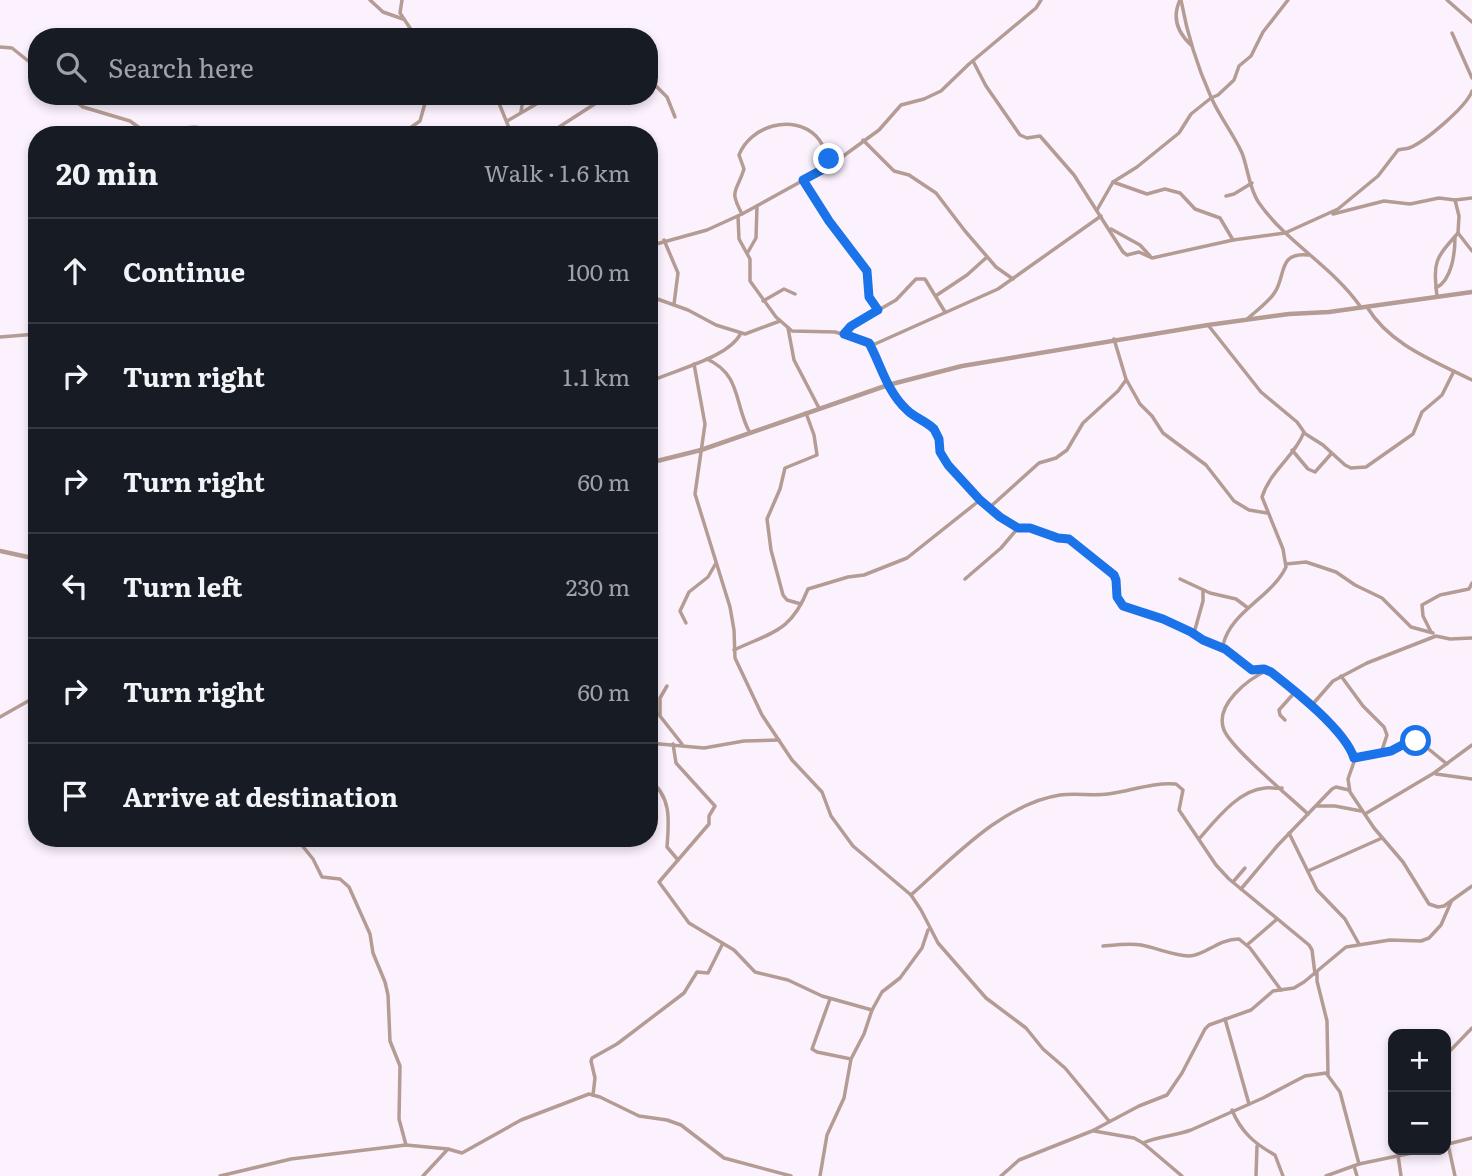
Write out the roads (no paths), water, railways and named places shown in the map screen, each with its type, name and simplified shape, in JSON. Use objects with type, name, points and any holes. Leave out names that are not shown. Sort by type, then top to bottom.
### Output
[{"type":"street","points":[[370,0],[383,12],[403,19]]},
{"type":"street","points":[[402,0],[401,13],[410,28]]},
{"type":"street","points":[[658,242],[707,230],[831,165],[879,130],[901,105],[941,91],[1036,9],[1041,0]]},
{"type":"street","points":[[1180,0],[1192,47],[1211,98],[1232,131],[1246,162],[1258,202],[1285,233],[1331,274],[1384,329],[1414,352],[1472,380]]},
{"type":"street","points":[[1180,0],[1175,15],[1176,24],[1192,47]]},
{"type":"street","points":[[1097,211],[1113,182],[1137,167],[1179,133],[1191,114],[1234,80],[1239,66],[1251,56],[1263,32],[1288,0]]},
{"type":"street","points":[[1447,0],[1471,19]]},
{"type":"street","points":[[1452,33],[1472,78]]},
{"type":"street","points":[[0,47],[12,48],[28,61]]},
{"type":"street","points":[[973,61],[986,86],[1020,135],[1027,138],[1041,137],[1074,175],[1126,255],[1139,252],[1152,258],[1233,240],[1285,233],[1328,215],[1384,201],[1410,204],[1439,198],[1472,198]]},
{"type":"street","points":[[658,88],[667,97],[675,117]]},
{"type":"street","points":[[1328,215],[1378,176],[1395,152],[1408,149],[1425,138],[1472,94]]},
{"type":"street","points":[[80,105],[130,121],[137,126]]},
{"type":"street","points":[[413,126],[420,121],[424,105]]},
{"type":"street","points":[[500,105],[509,126]]},
{"type":"street","points":[[521,112],[524,105]]},
{"type":"street","points":[[507,121],[534,105]]},
{"type":"street","points":[[561,126],[593,105]]},
{"type":"street","points":[[831,165],[820,141],[807,129],[782,124],[761,132],[747,142],[739,155],[744,169],[734,193],[740,215],[739,239],[750,259],[750,281],[780,321],[797,332],[844,334],[879,344],[981,298],[1013,279],[1101,216]]},
{"type":"street","points":[[863,140],[894,171],[909,175],[936,192],[988,257],[1004,274],[1013,279]]},
{"type":"street","points":[[803,180],[829,221],[867,271],[869,297],[878,310]]},
{"type":"street","points":[[1113,182],[1147,194],[1165,189],[1180,193],[1195,209],[1220,218],[1233,240]]},
{"type":"street","points":[[1226,196],[1252,184]]},
{"type":"street","points":[[1436,288],[1443,285],[1454,255],[1459,216],[1455,200]]},
{"type":"street","points":[[748,252],[756,238],[757,206]]},
{"type":"street","points":[[1109,228],[1137,243],[1152,258]]},
{"type":"street","points":[[1457,235],[1472,251]]},
{"type":"street","points":[[1437,296],[1435,265],[1457,235]]},
{"type":"street","points":[[664,240],[678,272],[674,304]]},
{"type":"street","points":[[1247,319],[1275,292],[1288,260],[1298,254],[1310,255]]},
{"type":"street","points":[[937,295],[988,257]]},
{"type":"street","points":[[844,334],[851,326],[901,296],[916,279],[925,279],[945,312]]},
{"type":"street","points":[[763,301],[783,289],[795,294]]},
{"type":"street","points":[[658,461],[701,450],[888,385],[962,366],[1247,319],[1329,312],[1472,292]]},
{"type":"street","points":[[658,299],[716,325],[741,333],[748,334],[780,321]]},
{"type":"street","points":[[1208,325],[1261,392],[1297,422],[1304,433],[1351,468],[1366,467],[1413,434],[1422,412],[1443,395],[1454,371]]},
{"type":"street","points":[[788,328],[794,360],[819,408]]},
{"type":"street","points":[[658,378],[707,359],[734,343],[741,333]]},
{"type":"street","points":[[0,337],[28,335]]},
{"type":"street","points":[[1114,339],[1126,379],[1140,404],[1163,433],[1206,466],[1234,501],[1250,510],[1268,513]]},
{"type":"street","points":[[869,343],[888,385],[907,411],[934,429],[943,457],[980,500],[1018,528],[1030,528],[1073,541],[1114,575],[1117,597],[1123,606],[1163,619],[1225,649],[1252,670],[1268,670],[1312,706],[1340,735],[1354,758],[1348,779],[1349,790],[1382,838],[1403,862],[1429,904],[1438,907],[1451,902],[1472,886]]},
{"type":"street","points":[[707,359],[729,374],[740,398],[742,416],[750,433]]},
{"type":"street","points":[[694,364],[705,424],[694,489],[730,607],[738,666],[762,715],[803,774],[822,792],[831,816],[853,846],[911,895],[938,943],[986,998],[1026,1028],[1043,1049],[1065,1068],[1109,1121]]},
{"type":"street","points":[[989,508],[1040,463],[1056,458],[1067,450],[1083,424],[1118,391],[1126,379]]},
{"type":"street","points":[[802,605],[786,600],[783,595],[771,550],[767,519],[780,489],[785,468],[817,454],[806,413]]},
{"type":"street","points":[[1225,649],[1224,639],[1248,608],[1277,581],[1286,564],[1283,549],[1261,500],[1265,486],[1304,433]]},
{"type":"street","points":[[1292,450],[1310,471],[1315,472],[1332,454]]},
{"type":"street","points":[[734,650],[771,635],[785,625],[802,605],[807,590],[848,577],[864,575],[907,558],[980,500]]},
{"type":"street","points":[[965,579],[1001,548],[1018,528]]},
{"type":"street","points":[[0,551],[28,557]]},
{"type":"street","points":[[1286,564],[1306,562],[1336,572],[1354,585],[1382,598],[1411,627],[1450,639],[1472,638]]},
{"type":"street","points":[[686,623],[680,611],[688,592],[708,577],[716,563]]},
{"type":"street","points":[[1180,579],[1203,590],[1236,599],[1248,608]]},
{"type":"street","points":[[1434,635],[1423,616],[1422,605],[1440,595],[1469,589],[1472,583]]},
{"type":"street","points":[[1194,634],[1203,601],[1203,590]]},
{"type":"street","points":[[1312,706],[1340,676],[1434,635]]},
{"type":"street","points":[[1268,670],[1231,699],[1225,707],[1223,729],[1235,744],[1308,814]]},
{"type":"street","points":[[1340,676],[1387,731],[1381,753]]},
{"type":"street","points":[[667,686],[660,698],[660,717],[684,745]]},
{"type":"street","points":[[1284,720],[1279,710],[1295,692]]},
{"type":"street","points":[[0,717],[28,701]]},
{"type":"street","points":[[658,743],[704,748],[744,741],[779,740]]},
{"type":"street","points":[[1354,758],[1381,753],[1413,740],[1420,742],[1447,764]]},
{"type":"street","points":[[673,744],[676,763],[715,806],[709,816],[709,824],[659,882],[689,923],[742,957],[755,972],[788,980],[830,999],[872,1010]]},
{"type":"street","points":[[1316,806],[1335,806],[1364,813],[1433,774],[1472,745]]},
{"type":"street","points":[[1433,774],[1472,779]]},
{"type":"street","points":[[911,895],[980,833],[1045,798],[1060,795],[1102,795],[1143,786],[1176,784],[1183,790],[1179,814],[1216,865],[1276,920],[1309,944],[1312,950],[1327,1021],[1328,1075],[1340,1092],[1357,1165],[1357,1176]]},
{"type":"street","points":[[658,787],[664,796],[668,820],[667,848],[678,860]]},
{"type":"street","points":[[1241,890],[1289,833],[1332,789],[1336,787],[1349,790]]},
{"type":"street","points":[[1199,839],[1235,801],[1265,788],[1282,788]]},
{"type":"street","points":[[1289,833],[1320,894],[1345,919],[1360,944]]},
{"type":"street","points":[[1308,871],[1382,838]]},
{"type":"street","points":[[303,847],[322,877],[340,879],[349,887],[370,934],[373,953],[388,995],[390,1041],[400,1066],[399,1119],[406,1145]]},
{"type":"street","points":[[1233,882],[1245,868]]},
{"type":"street","points":[[1001,1176],[1020,1160],[1092,1131],[1167,1094],[1182,1073],[1205,1029],[1243,1014],[1269,994],[1294,988],[1346,947],[1390,940],[1421,941],[1429,938],[1441,925],[1451,902]]},
{"type":"street","points":[[1247,945],[1276,920]]},
{"type":"street","points":[[820,1176],[827,1135],[847,1089],[851,1059],[864,1034],[872,1010],[883,992],[900,978],[922,948],[928,930]]},
{"type":"street","points":[[1103,946],[1143,946],[1191,956],[1228,940],[1239,939],[1247,945],[1281,990]]},
{"type":"street","points":[[593,1095],[596,1082],[592,1058],[617,1044],[687,991],[697,972],[708,974],[722,944]]},
{"type":"street","points":[[830,999],[812,1050],[851,1059]]},
{"type":"street","points":[[1225,1019],[1249,1104]]},
{"type":"street","points":[[1451,1050],[1472,1028]]},
{"type":"street","points":[[1143,1143],[1159,1136],[1179,1134],[1305,1076],[1319,1073],[1328,1075]]},
{"type":"street","points":[[220,1176],[291,1159],[406,1145],[462,1153],[536,1114],[593,1095],[631,1113],[681,1125],[724,1158],[791,1176]]},
{"type":"street","points":[[1233,1110],[1241,1127],[1257,1146],[1275,1155],[1283,1176]]},
{"type":"street","points":[[1092,1131],[1121,1134],[1143,1143],[1182,1176]]},
{"type":"street","points":[[1451,1143],[1472,1138]]},
{"type":"street","points":[[1256,1176],[1257,1146]]},
{"type":"street","points":[[423,1176],[448,1149]]},
{"type":"street","points":[[1326,1176],[1392,1155]]},
{"type":"street","points":[[1399,1155],[1401,1176]]},
{"type":"street","points":[[1450,1155],[1455,1176]]}]
